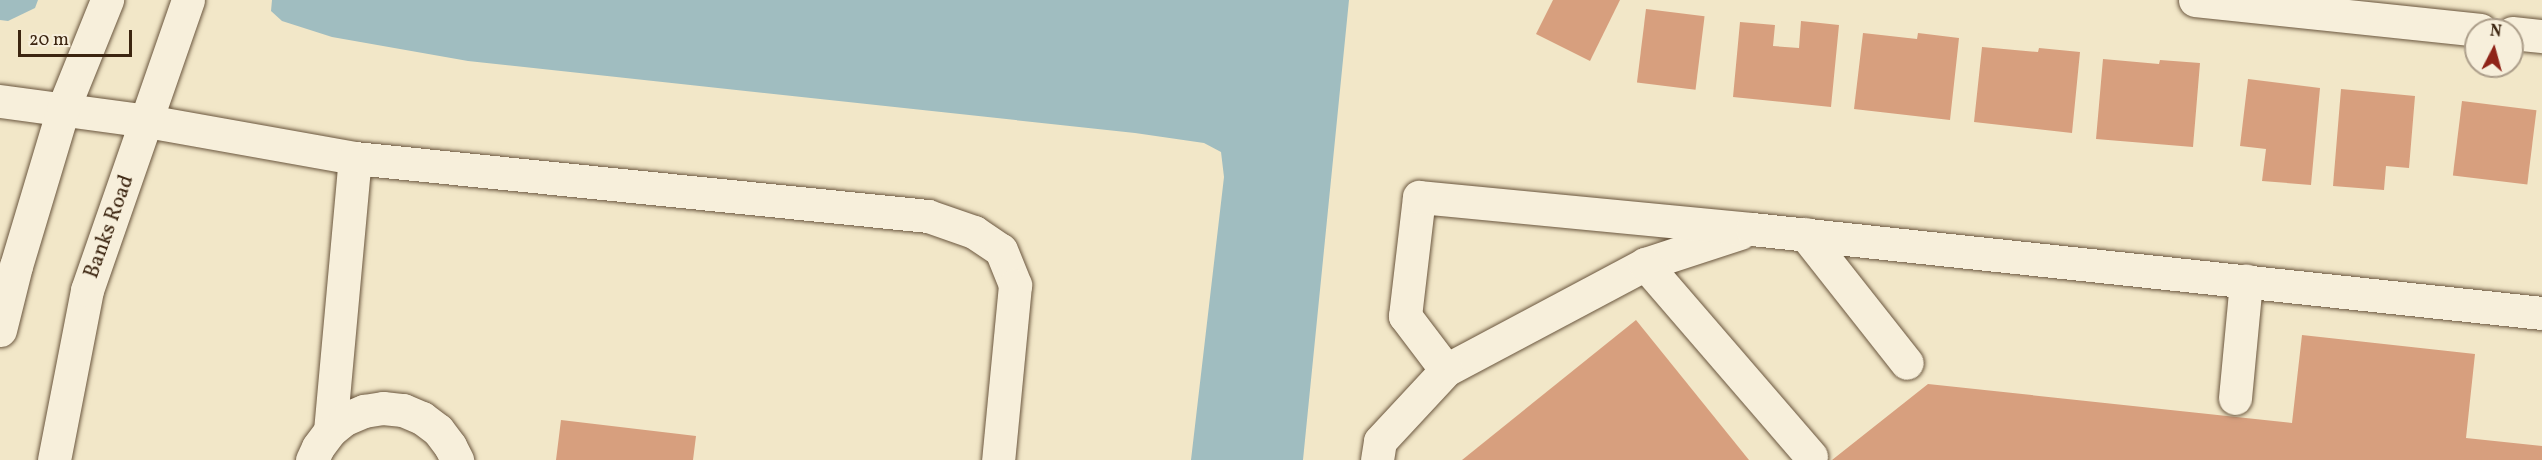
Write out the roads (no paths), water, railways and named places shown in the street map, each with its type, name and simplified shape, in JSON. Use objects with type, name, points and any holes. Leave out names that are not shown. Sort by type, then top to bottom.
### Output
[{"type":"street","points":[[0,330],[16,266],[63,109],[107,0]]},
{"type":"street","name":"Banks Road","points":[[54,460],[87,290],[188,0]]},
{"type":"street","points":[[2195,0],[2464,28]]},
{"type":"street","points":[[2524,34],[2542,36]]},
{"type":"street","points":[[0,101],[147,121],[356,158],[928,216],[974,232],[1001,250],[1016,285],[998,460]]},
{"type":"street","points":[[330,431],[356,158]]},
{"type":"street","points":[[1446,370],[1405,316],[1419,197],[1805,234],[2542,313]]},
{"type":"street","points":[[1377,460],[1380,441],[1446,370],[1645,264],[1752,229]]},
{"type":"street","points":[[1805,234],[1907,363]]},
{"type":"street","points":[[1645,264],[1811,456]]},
{"type":"street","points":[[2235,398],[2247,281]]},
{"type":"street","points":[[312,460],[330,431],[345,419],[364,411],[383,408],[403,410],[422,418],[438,430],[457,460]]},
{"type":"water","points":[[0,0],[38,0],[35,8],[8,21],[0,20]]},
{"type":"water","points":[[272,0],[1349,0],[1303,460],[1191,460],[1224,177],[1221,152],[1204,143],[1135,133],[468,61],[332,37],[282,21],[271,11]]}]
